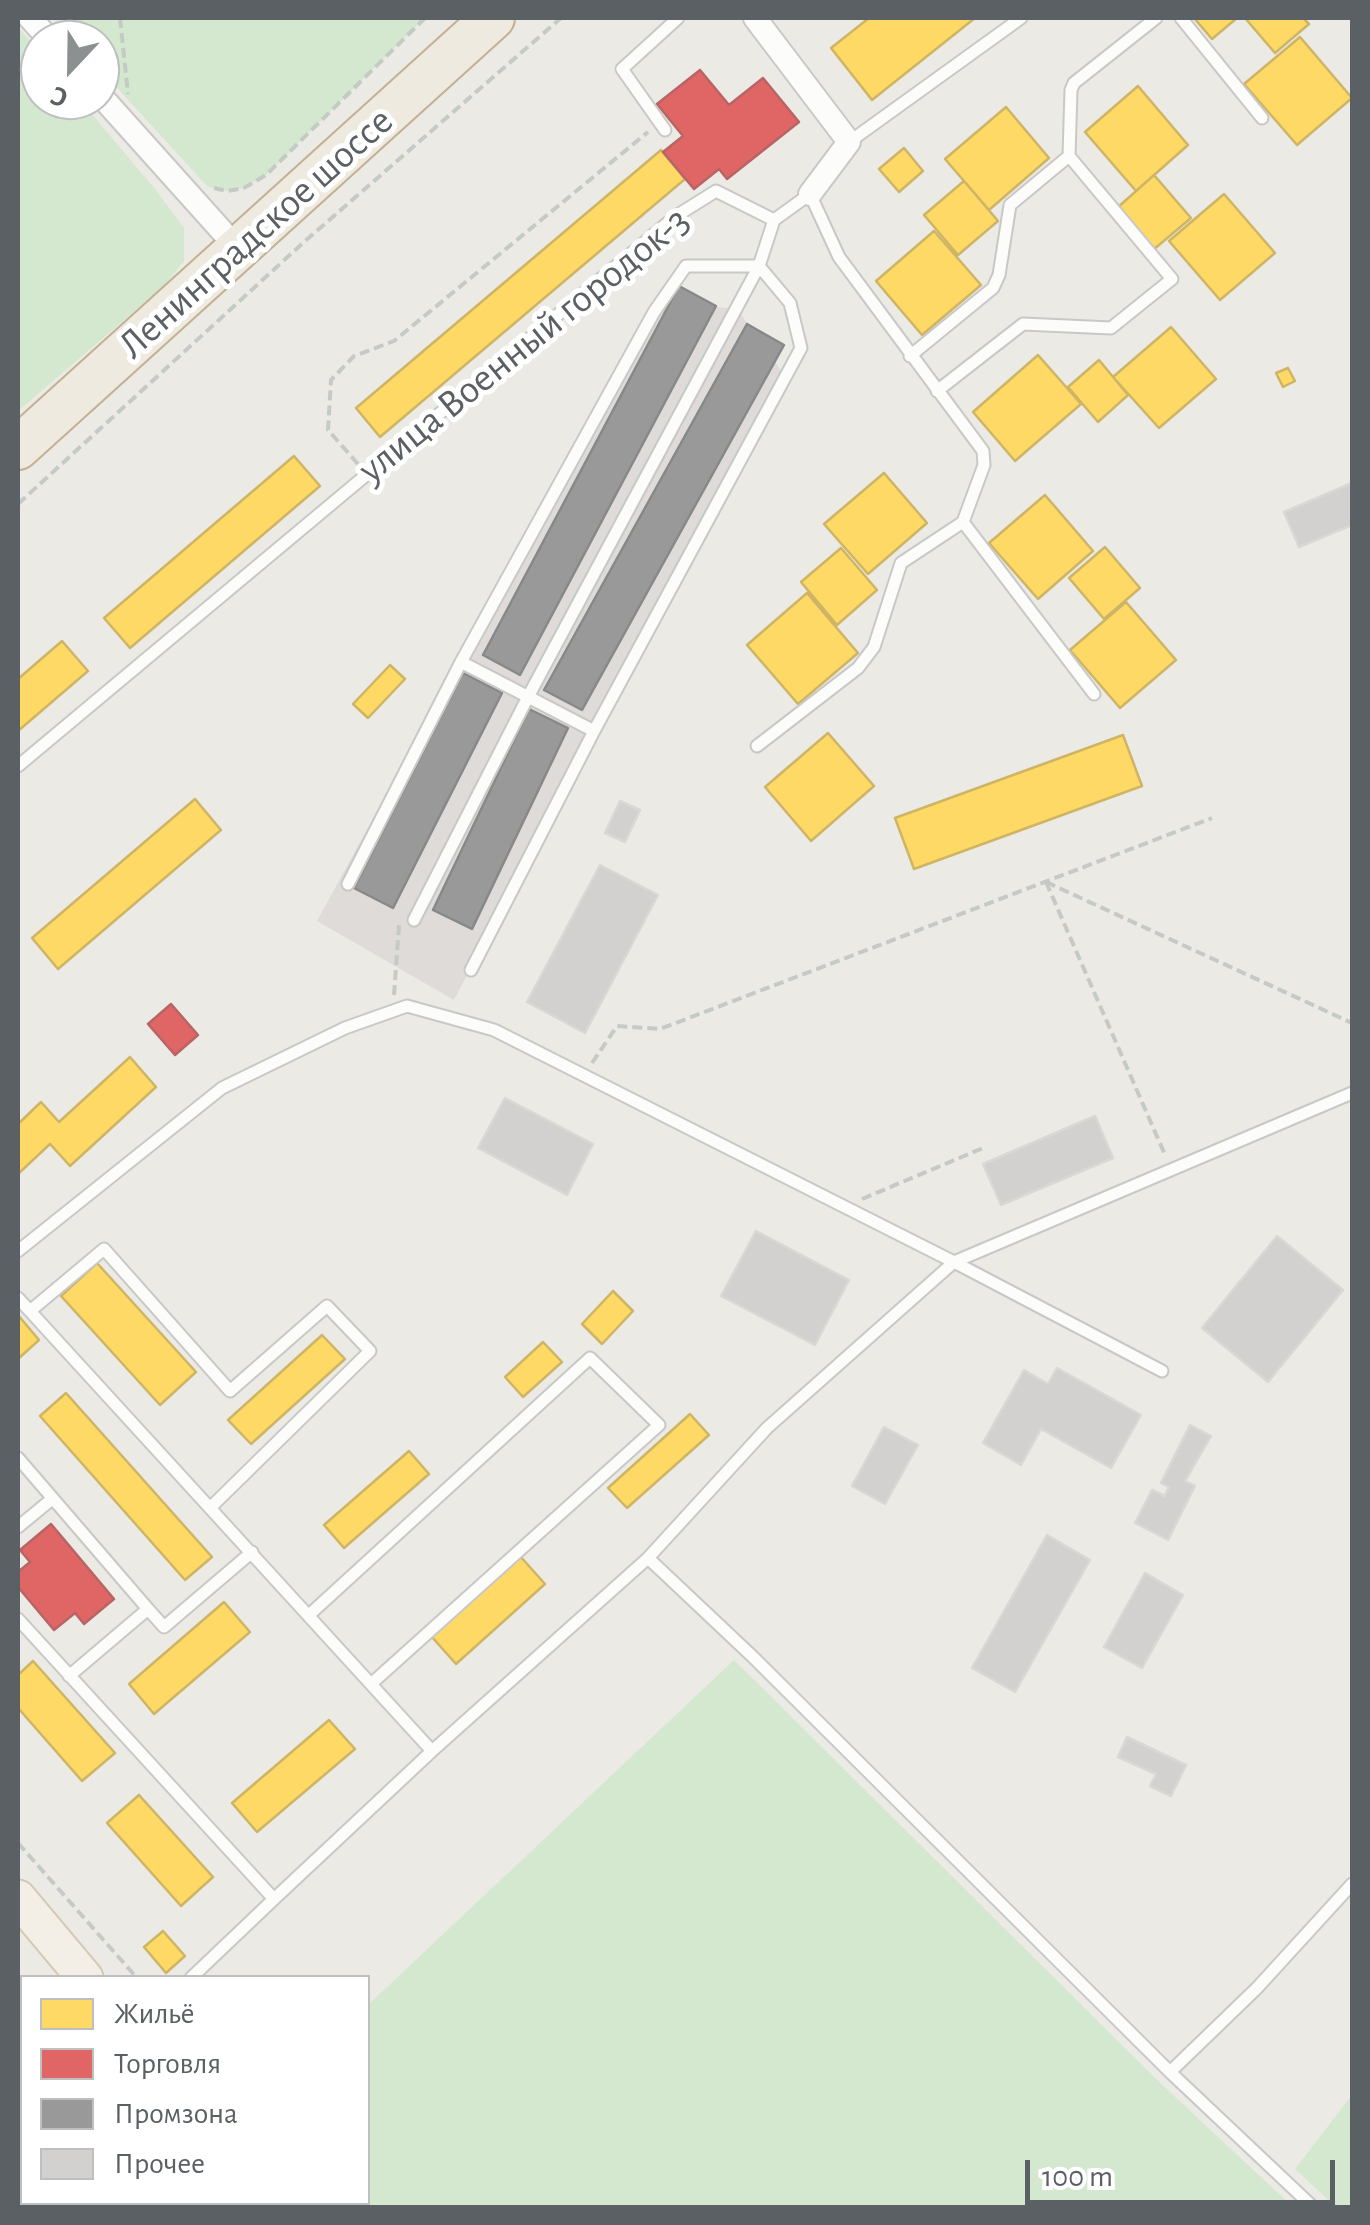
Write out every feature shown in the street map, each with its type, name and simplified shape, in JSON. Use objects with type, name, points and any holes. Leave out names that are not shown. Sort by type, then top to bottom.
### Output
[{"type":"highway","name":"Ленинградское шоссе","points":[[18,448],[493,18]]},
{"type":"main road","points":[[18,1898],[82,1975]]},
{"type":"street","points":[[755,18],[849,142],[810,194]]},
{"type":"street","points":[[120,117],[239,250]]},
{"type":"lane","points":[[662,126],[622,69],[678,18]]},
{"type":"lane","points":[[849,142],[1021,18]]},
{"type":"lane","points":[[937,392],[1023,324],[1111,328],[1172,279],[1069,156],[1074,83],[1156,18]]},
{"type":"lane","points":[[1181,18],[1262,118]]},
{"type":"lane","points":[[910,356],[992,288],[1000,275],[1010,205],[1069,156]]},
{"type":"lane","name":"улица Военный городок-3","points":[[18,766],[676,216],[716,191],[774,220]]},
{"type":"lane","points":[[414,920],[760,266],[774,220],[810,194],[839,257],[983,451],[984,465],[963,522],[901,563],[874,647],[858,668],[758,746]]},
{"type":"lane","points":[[348,884],[461,662],[654,312],[686,266],[760,266]]},
{"type":"lane","points":[[471,970],[594,731],[800,348],[790,303],[760,266]]},
{"type":"lane","points":[[963,522],[1094,694]]},
{"type":"lane","points":[[461,662],[594,731]]},
{"type":"lane","points":[[18,1251],[222,1088],[345,1028],[407,1006],[494,1030],[1162,1370]]},
{"type":"lane","points":[[194,1975],[432,1751],[648,1558],[767,1428],[954,1262],[1352,1092]]},
{"type":"lane","points":[[30,1311],[104,1249],[230,1391],[328,1306],[370,1351],[211,1507]]},
{"type":"lane","points":[[18,1298],[432,1751]]},
{"type":"lane","points":[[309,1615],[590,1358],[659,1426],[372,1684]]},
{"type":"lane","points":[[18,1458],[164,1627],[252,1552]]},
{"type":"lane","points":[[18,1527],[52,1499]]},
{"type":"lane","points":[[648,1558],[752,1656],[1170,2072],[1314,2208]]},
{"type":"lane","points":[[69,1676],[148,1608]]},
{"type":"lane","points":[[18,1619],[274,1899]]},
{"type":"lane","points":[[1170,2072],[1257,1988],[1352,1884]]},
{"type":"path","points":[[120,18],[128,100]]},
{"type":"path","points":[[208,187],[227,192],[244,188],[266,174],[424,18]]},
{"type":"path","points":[[18,504],[304,242],[561,18]]},
{"type":"path","points":[[367,474],[328,430],[331,380],[354,356],[394,342],[662,126]]},
{"type":"path","points":[[584,1075],[616,1026],[660,1030],[1212,818]]},
{"type":"path","points":[[1046,882],[1352,1023]]},
{"type":"path","points":[[1046,882],[1172,1169]]},
{"type":"path","points":[[393,1012],[400,916],[425,898]]},
{"type":"path","points":[[844,1206],[983,1148]]},
{"type":"path","points":[[18,1843],[134,1975]]},
{"type":"shaded area","points":[[656,301],[737,309],[785,376],[454,1000],[317,921]]},
{"type":"green space","points":[[425,18],[266,175],[244,188],[227,191],[208,187],[120,91],[120,20],[55,20]]},
{"type":"green space","points":[[18,27],[20,120],[97,120],[184,228],[184,261],[165,285],[18,411]]},
{"type":"green space","points":[[734,1660],[1157,2080],[1293,2207],[352,2207],[370,2205],[370,2003]]},
{"type":"green space","points":[[1352,2095],[1352,2207],[1336,2207],[1295,2169]]},
{"type":"building: Жильё","points":[[869,18],[975,18],[872,100],[831,48]]},
{"type":"building: Жильё","points":[[1194,18],[1237,18],[1212,39]]},
{"type":"building: Жильё","points":[[1245,18],[1303,18],[1309,24],[1275,53]]},
{"type":"building: Жильё","points":[[1300,37],[1352,98],[1297,145],[1244,84]]},
{"type":"building: Жильё","points":[[1138,86],[1188,145],[1136,191],[1085,132]]},
{"type":"building: Жильё","points":[[1006,107],[1049,158],[989,210],[945,159]]},
{"type":"building: Жильё","points":[[904,148],[923,171],[899,192],[879,169]]},
{"type":"building: Жильё","points":[[661,150],[685,179],[380,437],[356,408]]},
{"type":"building: Жильё","points":[[1154,175],[1191,218],[1153,250],[1117,208]]},
{"type":"building: Жильё","points":[[964,181],[998,221],[958,255],[924,215]]},
{"type":"building: Жильё","points":[[1224,194],[1275,253],[1220,300],[1169,241]]},
{"type":"building: Жильё","points":[[934,231],[981,285],[922,335],[876,281]]},
{"type":"building: Жильё","points":[[1171,327],[1216,379],[1159,428],[1113,377]]},
{"type":"building: Жильё","points":[[1038,355],[1081,404],[1015,461],[973,412]]},
{"type":"building: Жильё","points":[[1099,360],[1128,395],[1098,422],[1068,387]]},
{"type":"building: Жильё","points":[[1288,368],[1295,381],[1283,387],[1276,373]]},
{"type":"building: Жильё","points":[[294,456],[320,486],[130,648],[104,618]]},
{"type":"building: Жильё","points":[[884,473],[927,523],[868,574],[824,524]]},
{"type":"building: Жильё","points":[[1045,495],[1093,551],[1038,599],[989,543]]},
{"type":"building: Жильё","points":[[1105,547],[1140,588],[1104,619],[1069,578]]},
{"type":"building: Жильё","points":[[841,548],[877,590],[837,625],[801,582]]},
{"type":"building: Жильё","points":[[807,593],[858,653],[798,704],[747,645]]},
{"type":"building: Жильё","points":[[1126,602],[1176,660],[1120,708],[1070,650]]},
{"type":"building: Жильё","points":[[62,641],[88,671],[18,731],[18,679]]},
{"type":"building: Жильё","points":[[390,665],[405,679],[368,718],[353,704]]},
{"type":"building: Жильё","points":[[828,733],[874,786],[811,841],[765,787]]},
{"type":"building: Жильё","points":[[1123,735],[1142,786],[914,869],[895,818]]},
{"type":"building: Жильё","points":[[195,799],[221,830],[58,969],[32,938]]},
{"type":"building: Жильё","points":[[130,1057],[156,1087],[70,1166],[50,1144],[18,1174],[18,1124],[41,1102],[59,1122]]},
{"type":"building: Жильё","points":[[97,1263],[196,1372],[160,1405],[61,1296]]},
{"type":"building: Жильё","points":[[613,1291],[633,1311],[602,1344],[582,1324]]},
{"type":"building: Жильё","points":[[18,1315],[39,1340],[18,1359]]},
{"type":"building: Жильё","points":[[322,1335],[345,1359],[251,1444],[228,1420]]},
{"type":"building: Жильё","points":[[543,1342],[562,1362],[523,1397],[505,1377]]},
{"type":"building: Жильё","points":[[66,1393],[212,1557],[185,1580],[40,1416]]},
{"type":"building: Жильё","points":[[690,1414],[709,1435],[627,1508],[608,1488]]},
{"type":"building: Жильё","points":[[409,1451],[429,1474],[344,1548],[324,1525]]},
{"type":"building: Жильё","points":[[520,1556],[545,1584],[456,1664],[431,1636]]},
{"type":"building: Жильё","points":[[224,1602],[250,1632],[154,1714],[129,1684]]},
{"type":"building: Жильё","points":[[33,1661],[115,1753],[82,1781],[18,1708],[18,1675]]},
{"type":"building: Жильё","points":[[329,1720],[355,1749],[257,1832],[232,1803]]},
{"type":"building: Жильё","points":[[139,1795],[213,1877],[181,1906],[107,1823]]},
{"type":"building: Жильё","points":[[163,1931],[185,1956],[166,1973],[144,1947]]},
{"type":"building: Торговля","points":[[700,70],[729,105],[763,78],[799,122],[727,179],[719,169],[694,189],[663,152],[683,136],[657,104]]},
{"type":"building: Торговля","points":[[171,1004],[198,1035],[175,1055],[148,1024]]},
{"type":"building: Торговля","points":[[51,1524],[114,1599],[84,1624],[75,1613],[54,1630],[18,1587],[18,1572],[30,1562],[20,1550]]},
{"type":"building: Промзона","points":[[679,286],[716,306],[520,675],[483,655]]},
{"type":"building: Промзона","points":[[747,324],[784,345],[582,710],[544,690]]},
{"type":"building: Промзона","points":[[463,673],[502,693],[393,908],[354,888]]},
{"type":"building: Промзона","points":[[529,709],[568,728],[472,929],[433,910]]},
{"type":"building: Прочее","points":[[1352,483],[1352,525],[1299,547],[1284,512]]},
{"type":"building: Прочее","points":[[620,801],[640,810],[625,842],[605,833]]},
{"type":"building: Прочее","points":[[600,865],[658,895],[585,1033],[527,1002]]},
{"type":"building: Прочее","points":[[505,1098],[593,1144],[567,1195],[478,1148]]},
{"type":"building: Прочее","points":[[1095,1116],[1113,1158],[1001,1205],[983,1164]]},
{"type":"building: Прочее","points":[[756,1231],[849,1280],[815,1345],[721,1296]]},
{"type":"building: Прочее","points":[[1277,1236],[1343,1290],[1268,1382],[1202,1328]]},
{"type":"building: Прочее","points":[[1057,1368],[1141,1415],[1111,1468],[1041,1429],[1021,1465],[983,1443],[1024,1370],[1048,1384]]},
{"type":"building: Прочее","points":[[1190,1425],[1211,1436],[1185,1481],[1195,1486],[1168,1540],[1135,1523],[1152,1490],[1165,1496],[1169,1487],[1161,1483]]},
{"type":"building: Прочее","points":[[884,1427],[918,1445],[885,1504],[852,1486]]},
{"type":"building: Прочее","points":[[1047,1535],[1090,1560],[1015,1692],[972,1668]]},
{"type":"building: Прочее","points":[[1145,1573],[1183,1595],[1142,1668],[1104,1647]]},
{"type":"building: Прочее","points":[[1127,1737],[1186,1765],[1171,1796],[1150,1786],[1156,1774],[1118,1757]]}]
